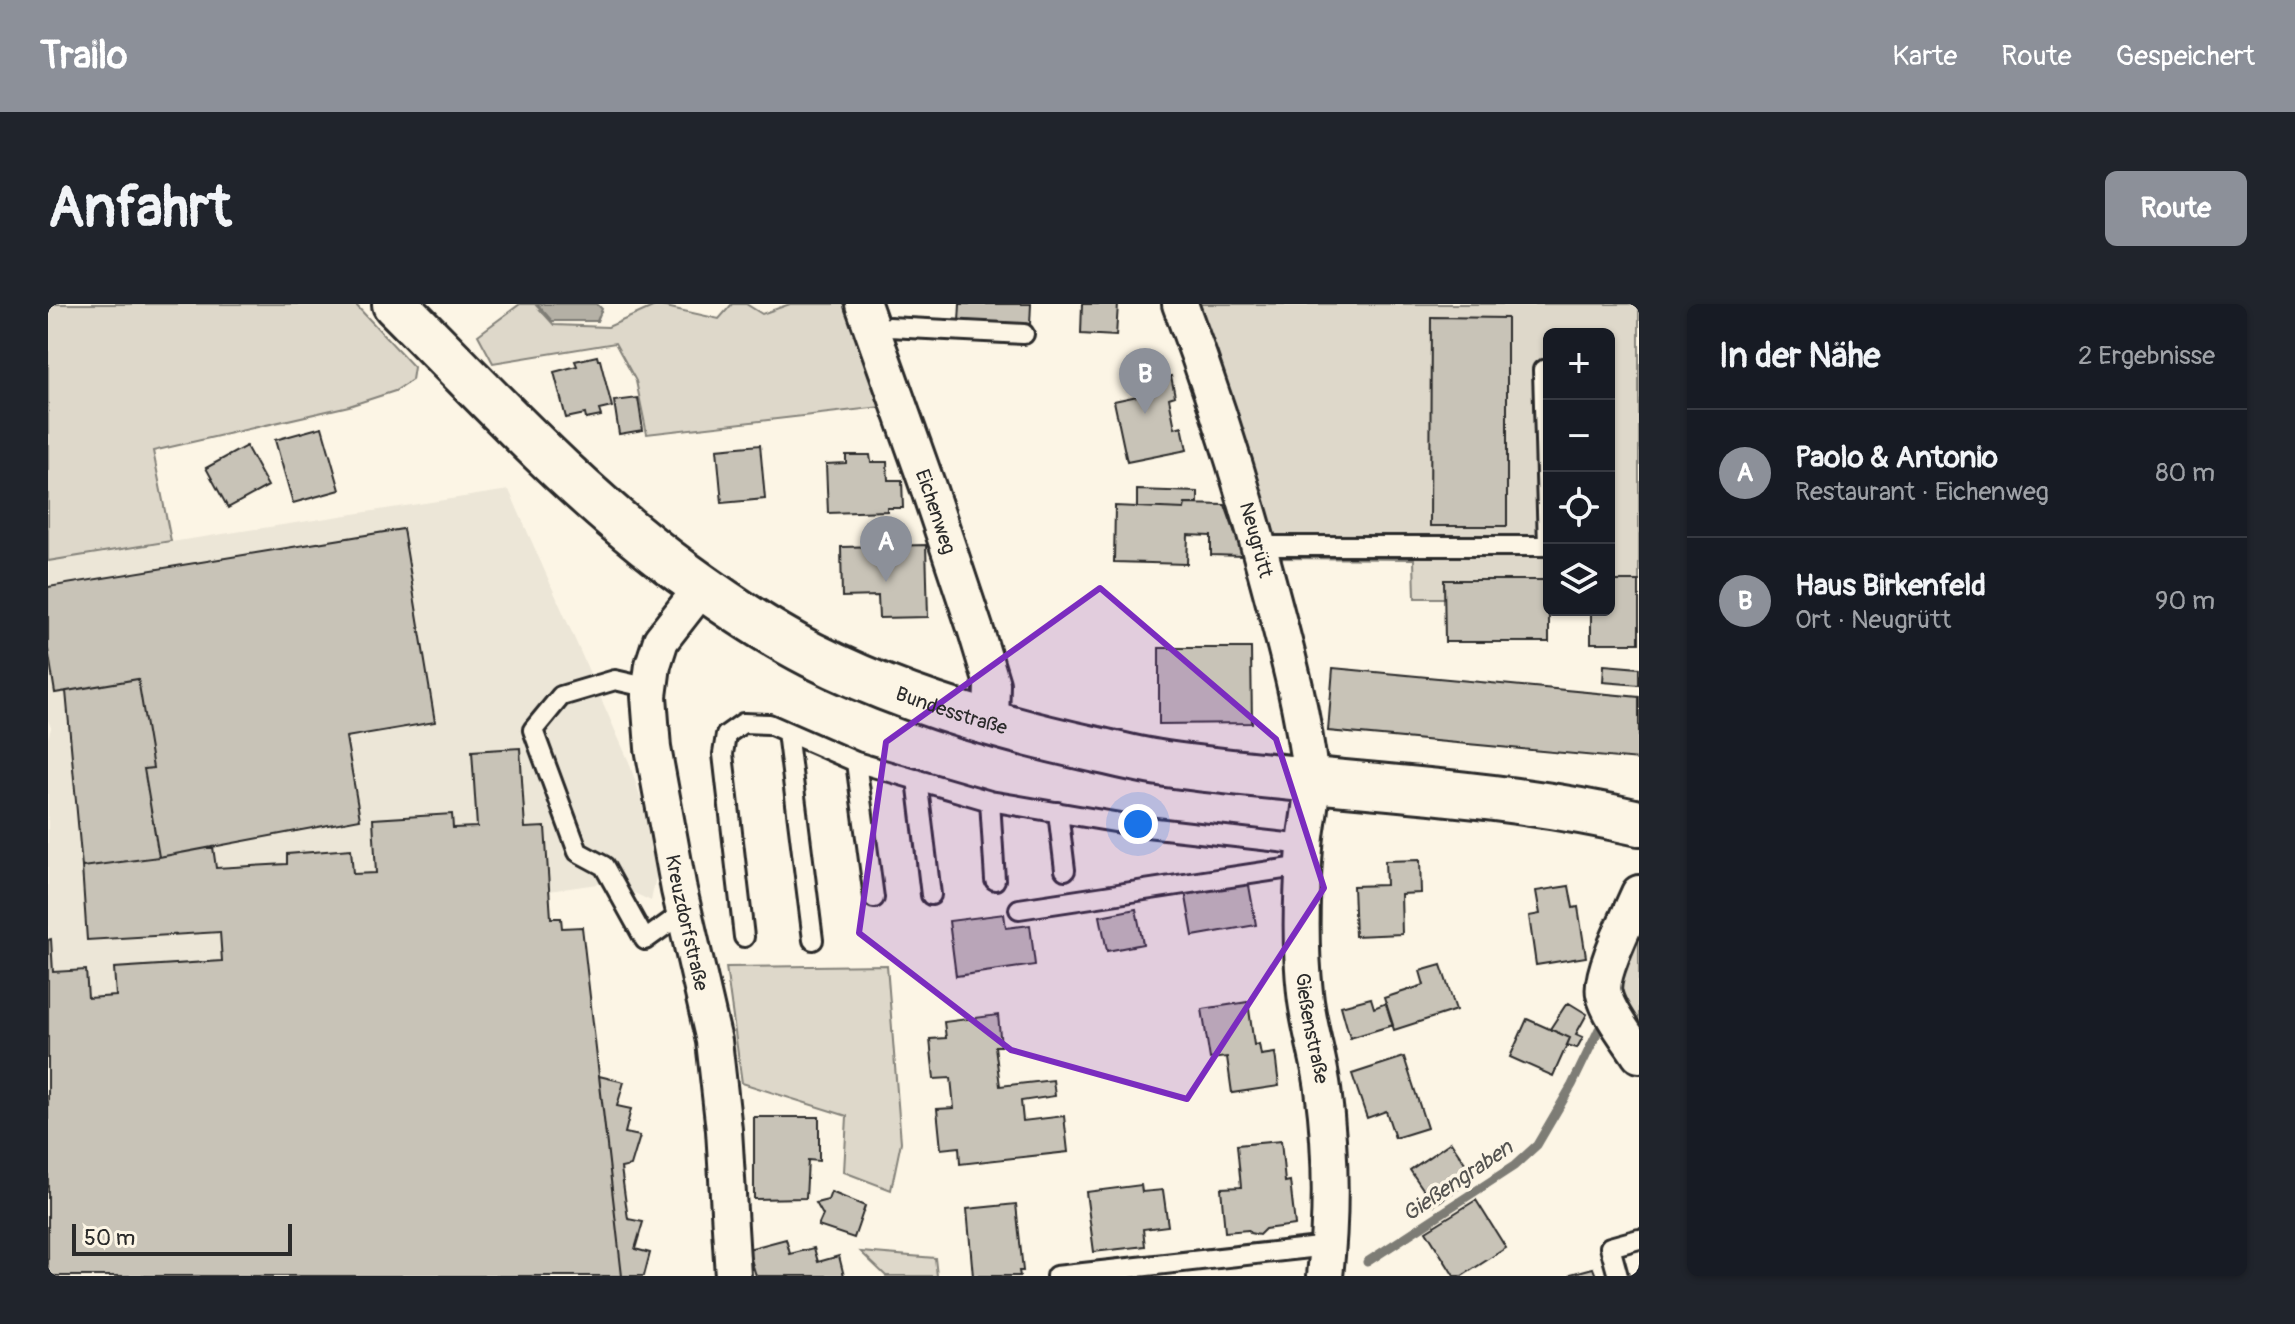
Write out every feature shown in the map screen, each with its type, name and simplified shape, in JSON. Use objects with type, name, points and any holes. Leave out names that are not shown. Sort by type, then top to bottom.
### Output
[{"type":"main road","name":"Bundesstraße","points":[[395,304],[576,483],[679,570],[732,607],[822,660],[902,693],[991,723],[1046,739],[1163,764],[1502,798],[1639,823]]},
{"type":"street","name":"Neugrütt","points":[[1180,304],[1209,380],[1259,546],[1294,677],[1311,780]]},
{"type":"street","name":"Eichenweg","points":[[868,317],[989,674],[993,698],[991,723]]},
{"type":"street","name":"Kreuzdorfstraße","points":[[703,586],[661,640],[650,688],[653,748],[684,912],[714,1041],[724,1130],[733,1276]]},
{"type":"street","name":"Gießenstraße","points":[[1311,780],[1312,801],[1304,855],[1302,907],[1305,994],[1323,1089],[1329,1164],[1327,1261]]},
{"type":"street","points":[[1639,893],[1606,969],[1603,993],[1639,1055]]},
{"type":"lane","points":[[868,317],[889,327],[1024,334]]},
{"type":"lane","points":[[1259,546],[1548,546],[1544,400]]},
{"type":"lane","points":[[650,688],[615,680],[561,696],[533,730],[578,852],[604,866],[645,940],[684,912]]},
{"type":"lane","points":[[744,937],[723,754],[726,735],[743,723],[769,724],[856,762],[990,801],[1304,855]]},
{"type":"lane","points":[[787,732],[813,940]]},
{"type":"lane","points":[[856,762],[874,898]]},
{"type":"lane","points":[[917,779],[931,895]]},
{"type":"lane","points":[[990,801],[995,880]]},
{"type":"lane","points":[[1058,812],[1065,870]]},
{"type":"lane","points":[[1019,909],[1304,855]]},
{"type":"lane","points":[[1618,1276],[1610,1247],[1639,1239]]},
{"type":"lane","points":[[1056,1276],[1327,1261]]},
{"type":"highlighted area","points":[[1100,588],[1276,739],[1324,888],[1187,1099],[1011,1050],[859,933],[886,742]]},
{"type":"shaded area","points":[[48,304],[355,304],[414,367],[412,380],[395,391],[349,406],[153,451],[171,541],[48,561]]},
{"type":"shaded area","points":[[520,304],[535,304],[554,325],[608,327],[657,305],[719,319],[732,304],[746,304],[762,314],[790,304],[851,304],[890,406],[647,434],[636,381],[615,343],[493,363],[478,335]]},
{"type":"shaded area","points":[[537,304],[597,304],[602,309],[597,321],[552,321]]},
{"type":"shaded area","points":[[1190,304],[1639,304],[1639,599],[1615,599],[1615,328],[1543,328],[1543,598],[1415,598],[1414,559],[1273,558]]},
{"type":"shaded area","points":[[509,490],[629,762],[660,857],[651,901],[611,882],[549,891],[222,961],[114,968],[116,996],[88,998],[86,970],[53,972],[51,940],[48,940],[48,738],[51,728],[48,720],[48,561]]},
{"type":"shaded area","points":[[1639,924],[1639,1034],[1616,985]]},
{"type":"shaded area","points":[[887,965],[901,1142],[891,1190],[844,1172],[847,1116],[742,1083],[726,967]]},
{"type":"shaded area","points":[[861,1252],[935,1258],[937,1276],[886,1276]]},
{"type":"building","points":[[960,304],[1031,304],[1030,325],[959,322]]},
{"type":"building","points":[[1082,304],[1118,304],[1116,336],[1081,334]]},
{"type":"building","points":[[1431,317],[1507,318],[1507,526],[1430,526]]},
{"type":"building","points":[[597,356],[612,407],[599,410],[601,416],[586,419],[585,414],[566,418],[554,372],[577,366],[575,361]]},
{"type":"building","points":[[1171,376],[1175,396],[1169,398],[1175,428],[1182,426],[1187,450],[1127,462],[1114,401],[1142,395],[1139,383]]},
{"type":"building","points":[[638,398],[643,430],[619,434],[614,401]]},
{"type":"building","points":[[322,427],[340,490],[293,503],[275,440]]},
{"type":"building","points":[[760,445],[765,499],[722,503],[717,449]]},
{"type":"building","points":[[246,446],[268,486],[228,508],[206,468]]},
{"type":"building","points":[[846,455],[870,455],[871,462],[887,462],[888,480],[902,480],[903,508],[828,513],[826,464],[846,463]]},
{"type":"building","points":[[1137,490],[1198,492],[1198,504],[1185,504],[1184,509],[1137,507]]},
{"type":"building","points":[[1185,504],[1225,505],[1243,556],[1211,555],[1211,536],[1188,535],[1187,564],[1114,562],[1115,506],[1184,509]]},
{"type":"building","points":[[403,529],[435,722],[346,737],[360,819],[159,857],[144,769],[153,768],[138,679],[55,693],[48,649],[48,587]]},
{"type":"building","points":[[926,545],[928,617],[879,618],[878,596],[842,597],[841,547]]},
{"type":"building","points":[[1444,580],[1543,580],[1543,616],[1549,616],[1549,642],[1445,642]]},
{"type":"building","points":[[1615,581],[1639,581],[1639,643],[1591,643],[1591,616],[1615,616]]},
{"type":"building","points":[[1159,648],[1251,648],[1252,723],[1159,724]]},
{"type":"building","points":[[1604,665],[1639,668],[1639,685],[1603,682]]},
{"type":"building","points":[[1333,668],[1639,697],[1639,760],[1328,731]]},
{"type":"building","points":[[138,679],[153,768],[144,769],[159,857],[82,867],[66,691]]},
{"type":"building","points":[[520,748],[525,828],[545,827],[551,918],[561,918],[562,928],[582,927],[622,1276],[48,1276],[48,940],[51,939],[53,972],[86,970],[88,998],[116,996],[114,968],[222,961],[220,932],[87,940],[82,867],[213,847],[216,868],[287,864],[287,854],[351,849],[353,874],[376,873],[373,819],[452,814],[453,828],[477,827],[472,751]]},
{"type":"building","points":[[1420,860],[1421,893],[1401,894],[1402,934],[1355,936],[1353,886],[1386,885],[1385,861]]},
{"type":"building","points":[[1248,880],[1256,925],[1193,936],[1185,891]]},
{"type":"building","points":[[1569,886],[1573,908],[1578,907],[1586,957],[1536,965],[1529,916],[1540,914],[1536,891]]},
{"type":"building","points":[[1136,909],[1143,944],[1107,951],[1100,916]]},
{"type":"building","points":[[1004,914],[1006,928],[1030,925],[1035,965],[956,976],[949,921]]},
{"type":"building","points":[[1441,965],[1456,1010],[1394,1030],[1384,998],[1424,985],[1420,971]]},
{"type":"building","points":[[1371,998],[1374,1008],[1386,1003],[1393,1025],[1350,1038],[1341,1006]]},
{"type":"building","points":[[1248,1002],[1254,1045],[1259,1044],[1261,1055],[1275,1053],[1279,1086],[1232,1093],[1227,1057],[1210,1059],[1202,1009]]},
{"type":"building","points":[[1569,1003],[1587,1014],[1576,1034],[1583,1037],[1577,1048],[1567,1045],[1570,1038],[1550,1029]]},
{"type":"building","points":[[998,1015],[1001,1046],[995,1046],[1000,1086],[1053,1080],[1055,1096],[1021,1101],[1023,1121],[1064,1116],[1068,1152],[960,1164],[959,1147],[941,1149],[937,1109],[954,1108],[951,1078],[934,1079],[930,1039],[946,1038],[944,1022]]},
{"type":"building","points":[[1527,1019],[1570,1038],[1553,1076],[1510,1057]]},
{"type":"building","points":[[1404,1057],[1427,1128],[1395,1138],[1386,1111],[1367,1118],[1352,1074]]},
{"type":"building","points":[[599,1076],[624,1082],[617,1106],[631,1109],[625,1133],[640,1136],[631,1166],[621,1168],[628,1219],[643,1222],[635,1249],[650,1253],[644,1276],[622,1276]]},
{"type":"building","points":[[754,1117],[819,1117],[819,1161],[808,1160],[806,1198],[754,1199]]},
{"type":"building","points":[[1281,1141],[1285,1182],[1290,1181],[1295,1225],[1265,1229],[1259,1235],[1248,1230],[1225,1232],[1221,1188],[1241,1187],[1237,1145]]},
{"type":"building","points":[[1451,1142],[1475,1178],[1434,1205],[1410,1170]]},
{"type":"building","points":[[1141,1185],[1142,1192],[1163,1190],[1168,1226],[1143,1229],[1145,1246],[1094,1252],[1086,1192]]},
{"type":"building","points":[[831,1192],[865,1206],[854,1238],[818,1226],[823,1215],[816,1203],[828,1200]]},
{"type":"building","points":[[1476,1200],[1506,1248],[1462,1276],[1454,1276],[1426,1231]]},
{"type":"building","points":[[1016,1204],[1023,1271],[1019,1271],[1020,1276],[973,1276],[967,1209]]},
{"type":"building","points":[[786,1239],[790,1254],[814,1248],[818,1262],[839,1256],[844,1276],[756,1276],[748,1249]]},
{"type":"building","points":[[1593,1268],[1596,1276],[1571,1274]]},
{"type":"waterway","name":"Gießengraben","points":[[1367,1262],[1514,1166],[1537,1145],[1572,1085],[1599,1029]]},
{"type":"place","name":"Haus Birkenfeld","points":[[1145,414]]},
{"type":"place","name":"Paolo & Antonio","points":[[886,582]]}]
